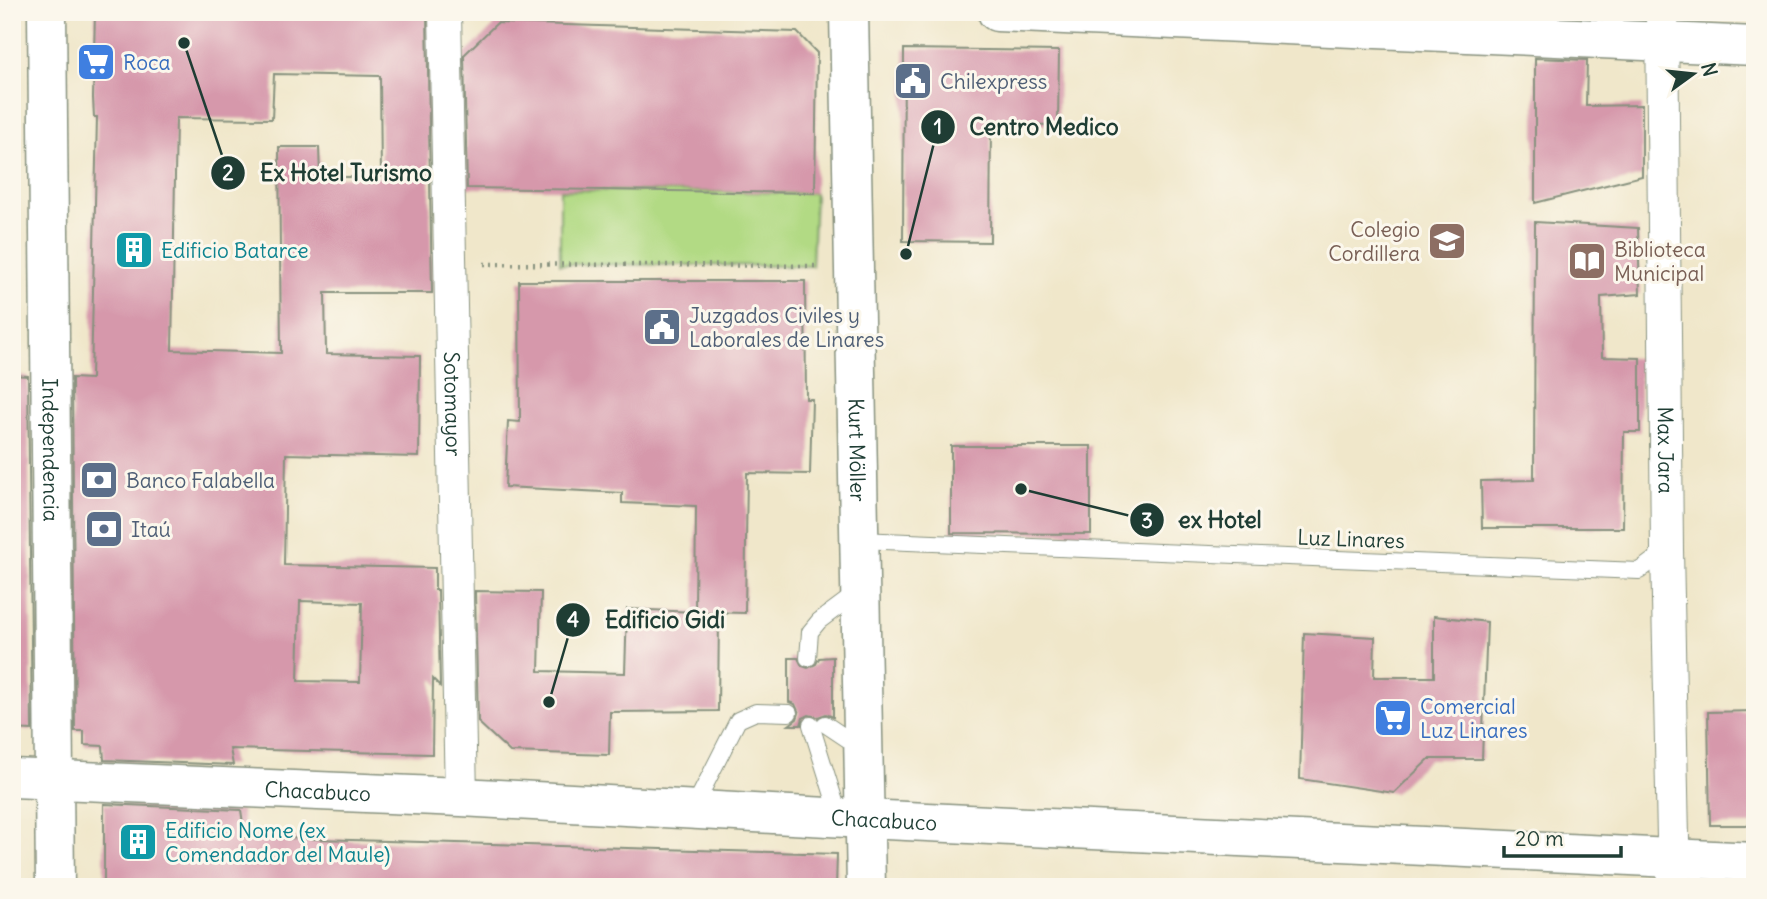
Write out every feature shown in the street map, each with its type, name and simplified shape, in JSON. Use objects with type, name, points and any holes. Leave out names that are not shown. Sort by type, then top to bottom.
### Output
[{"type":"main road","name":"Independencia","points":[[47,12],[55,887]]},
{"type":"main road","name":"Kurt Möller","points":[[849,12],[863,749],[853,819],[866,887]]},
{"type":"main road","points":[[997,12],[1662,27],[1755,46]]},
{"type":"main road","name":"Chacabuco","points":[[12,778],[693,809],[1673,872],[1755,862]]},
{"type":"street","name":"Sotomayor","points":[[445,12],[461,797]]},
{"type":"street","name":"Max Jara","points":[[1662,27],[1673,872]]},
{"type":"lane","name":"Luz Linares","points":[[859,540],[1639,570],[1667,550]]},
{"type":"lane","points":[[808,658],[810,632],[819,621],[860,590]]},
{"type":"lane","points":[[693,809],[738,720],[756,712],[789,713]]},
{"type":"lane","points":[[853,819],[818,724],[863,749]]},
{"type":"path","points":[[480,275],[480,264],[828,265],[854,278]]},
{"type":"green space","points":[[560,190],[815,193],[812,266],[560,264]]},
{"type":"building","points":[[95,12],[332,12],[427,15],[432,293],[325,293],[326,354],[420,356],[419,457],[286,454],[284,565],[435,568],[440,686],[433,679],[432,754],[230,749],[233,765],[104,760],[103,746],[84,745],[84,731],[75,731],[72,378],[91,379],[97,117],[94,117]],"holes":[[[274,74],[380,76],[381,177],[320,177],[319,147],[279,147],[281,353],[172,350],[176,118],[272,119]],[[300,601],[362,603],[360,682],[298,681]]]},
{"type":"building","points":[[497,23],[797,32],[817,53],[815,193],[467,188],[464,55]]},
{"type":"building","points":[[904,49],[1059,51],[1058,125],[991,124],[990,242],[903,241]]},
{"type":"building","points":[[1535,58],[1587,60],[1586,106],[1642,105],[1642,176],[1535,203]]},
{"type":"building","points":[[1535,222],[1638,228],[1640,294],[1601,297],[1602,357],[1640,358],[1640,432],[1624,432],[1623,528],[1482,528],[1481,481],[1534,480]]},
{"type":"building","points":[[519,281],[805,281],[806,399],[812,399],[810,474],[747,473],[745,613],[704,612],[719,613],[718,711],[610,712],[609,755],[510,752],[478,722],[475,591],[541,592],[539,671],[625,673],[627,609],[695,612],[696,506],[622,503],[622,493],[505,487],[508,421],[520,422]]},
{"type":"building","points":[[12,375],[28,376],[32,730],[12,729]]},
{"type":"building","points":[[951,446],[1091,446],[1091,534],[951,533]]},
{"type":"building","name":"Comercial Luz Linares","points":[[1434,616],[1487,622],[1482,759],[1429,759],[1394,793],[1300,779],[1304,633],[1375,637],[1374,677],[1434,677]]},
{"type":"building","points":[[833,657],[833,717],[826,714],[818,717],[809,715],[803,718],[801,725],[789,725],[797,719],[799,713],[795,704],[789,702],[789,658],[798,658],[802,666],[808,668],[816,664],[819,658]]},
{"type":"building","points":[[1755,711],[1755,825],[1710,825],[1708,712]]},
{"type":"building","points":[[104,804],[241,810],[245,837],[837,854],[836,887],[104,887]]},
{"type":"place","name":"Ex Hotel Turismo","points":[[184,43]]},
{"type":"place","name":"Roca","points":[[96,62]]},
{"type":"place","name":"Chilexpress","points":[[913,81]]},
{"type":"place","name":"Colegio Cordillera","points":[[1447,241]]},
{"type":"place","name":"Edificio Batarce","points":[[134,250]]},
{"type":"place","name":"Centro Medico","points":[[906,254]]},
{"type":"place","name":"Biblioteca Municipal","points":[[1587,261]]},
{"type":"place","name":"Juzgados Civiles y Laborales de Linares","points":[[662,327]]},
{"type":"place","name":"Banco Falabella","points":[[99,480]]},
{"type":"place","name":"ex Hotel","points":[[1021,489]]},
{"type":"place","name":"Itaú","points":[[104,529]]},
{"type":"place","name":"Edificio Gidi","points":[[549,702]]},
{"type":"place","name":"Comercial Luz Linares","points":[[1393,718]]},
{"type":"place","name":"Edificio Nome (ex Comendador del Maule)","points":[[138,842]]}]
